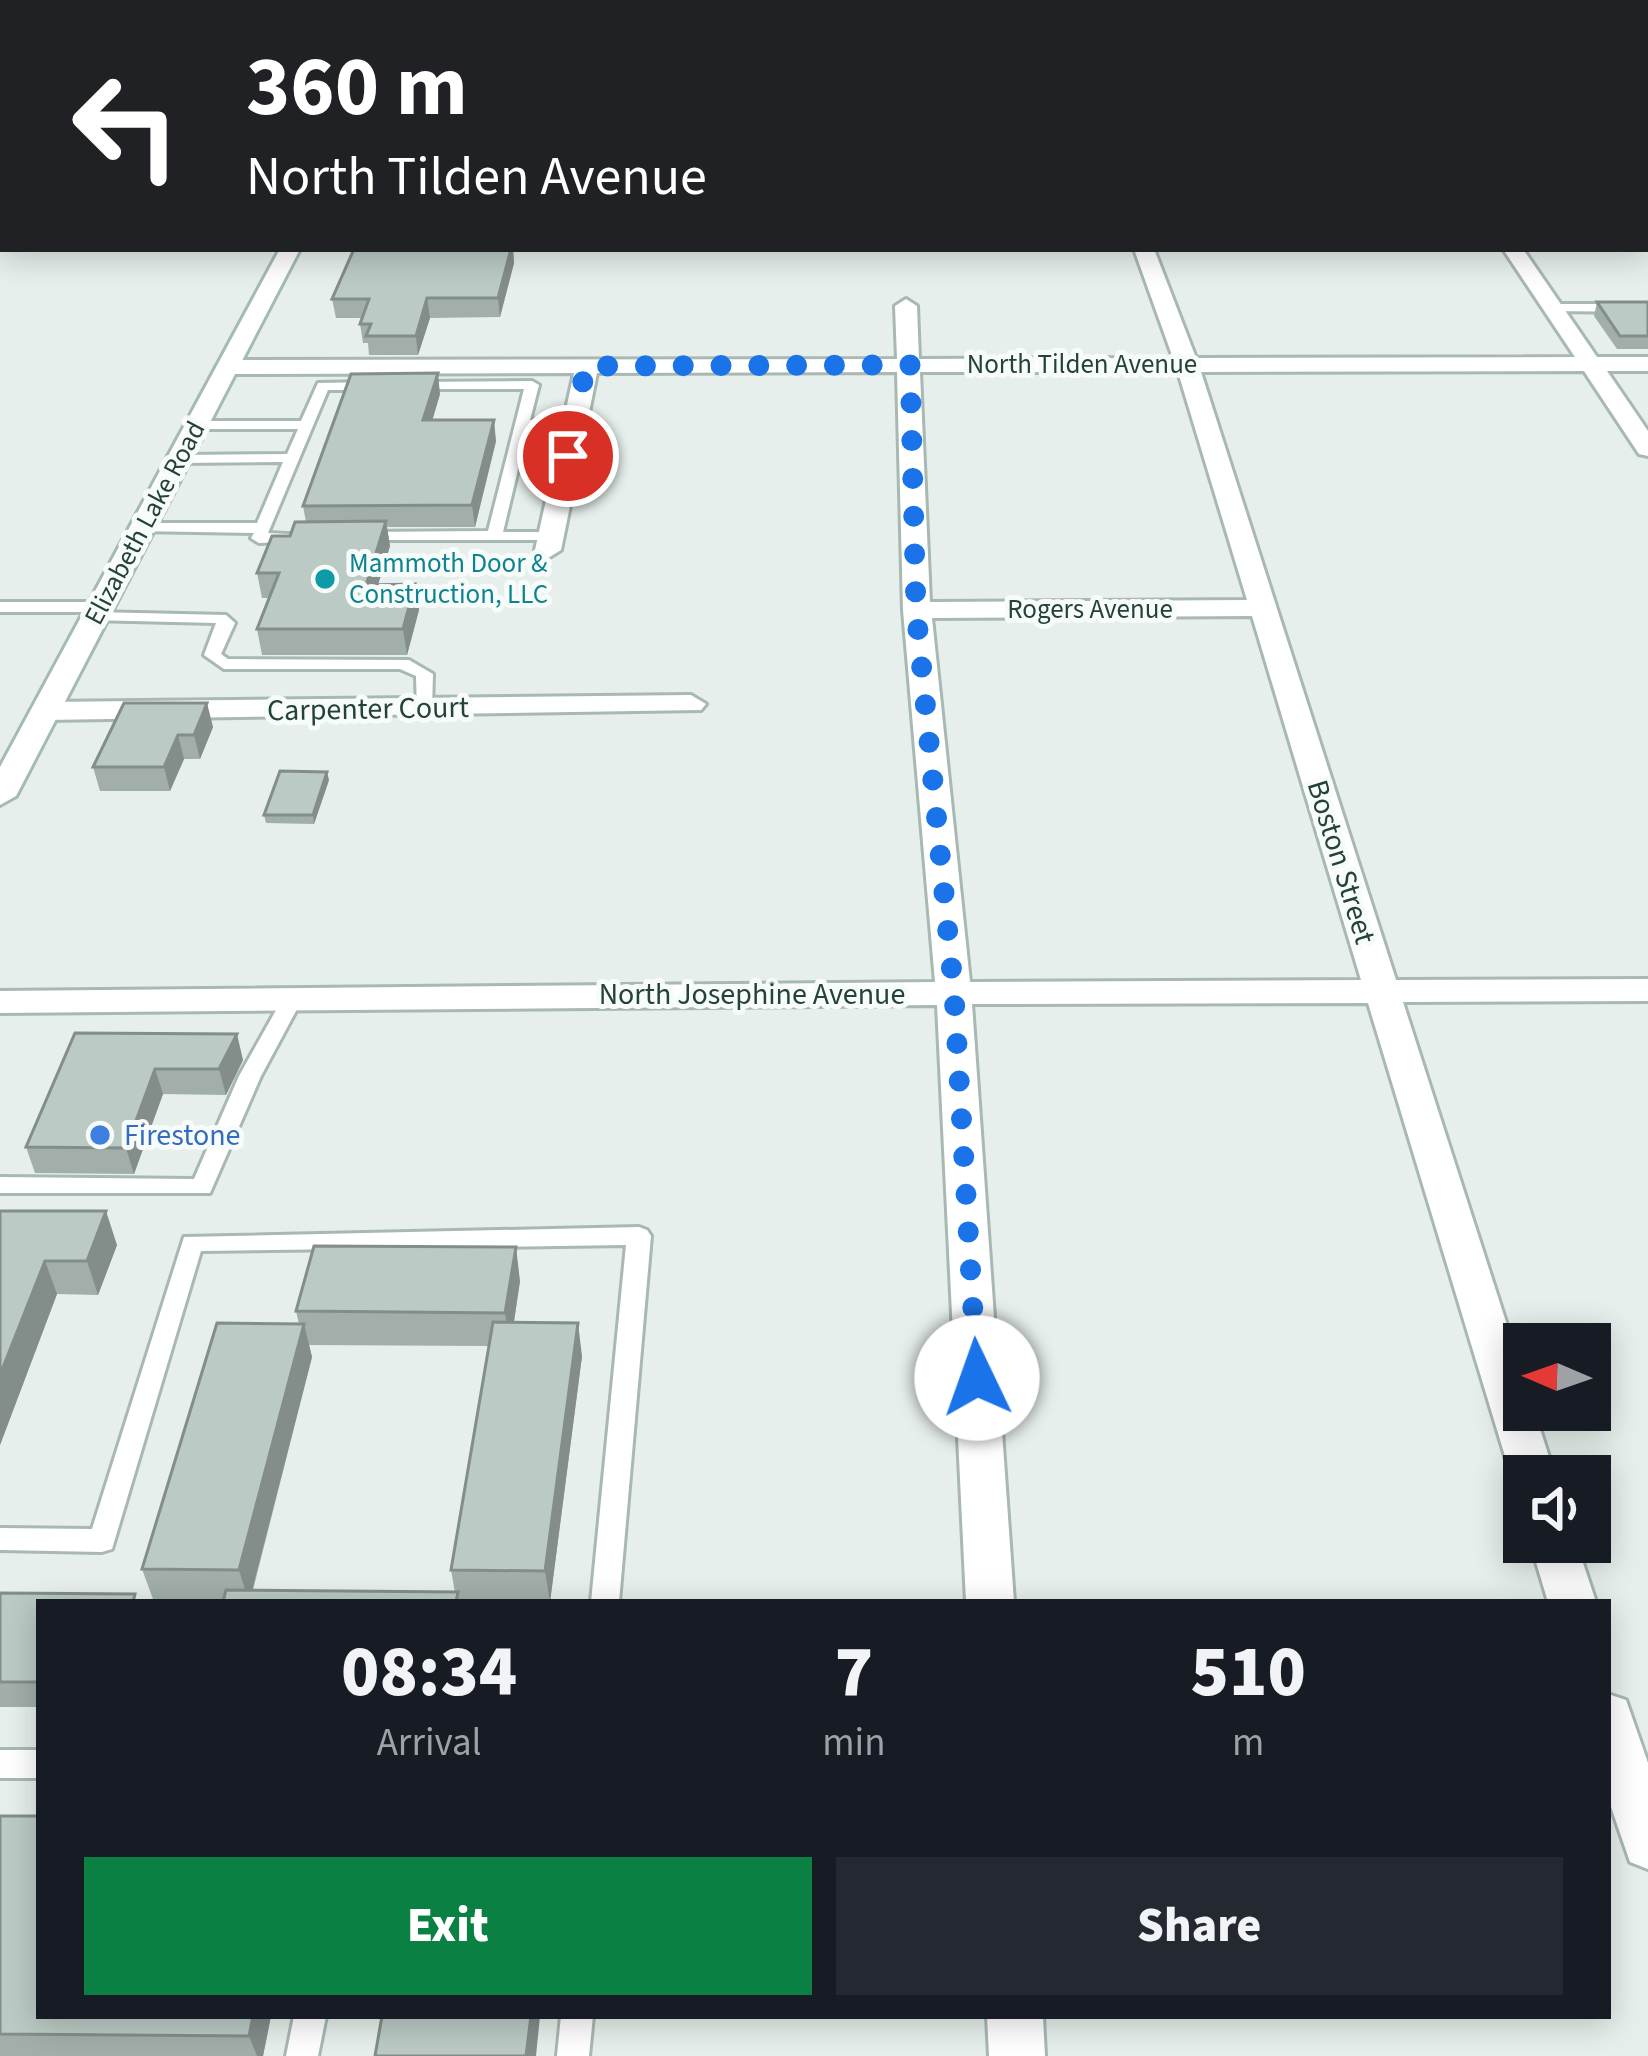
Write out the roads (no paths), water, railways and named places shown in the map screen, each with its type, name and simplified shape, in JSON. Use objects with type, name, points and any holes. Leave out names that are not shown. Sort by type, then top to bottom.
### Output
[{"type":"street","name":"Elizabeth Lake Road","points":[[0,796],[288,252]]},
{"type":"street","name":"Boston Street","points":[[1145,252],[1187,364],[1526,1455]]},
{"type":"street","points":[[1515,252],[1648,449]]},
{"type":"street","points":[[906,306],[916,610],[954,994],[990,1599]]},
{"type":"street","name":"North Tilden Avenue","points":[[227,367],[458,375],[586,366],[1648,364]]},
{"type":"street","points":[[550,543],[586,366]]},
{"type":"street","name":"Rogers Avenue","points":[[916,610],[1263,608]]},
{"type":"street","name":"Carpenter Court","points":[[45,711],[691,704]]},
{"type":"street","name":"North Josephine Avenue","points":[[0,1002],[294,996],[1648,990]]},
{"type":"street","points":[[1560,1563],[1571,1599]]},
{"type":"street","points":[[1611,1726],[1648,1844]]},
{"type":"street","points":[[1015,2019],[1017,2056]]},
{"type":"lane","points":[[1552,308],[1648,308]]},
{"type":"lane","points":[[329,537],[259,538],[323,386],[458,375],[532,385],[494,536]]},
{"type":"lane","points":[[523,424],[574,423]]},
{"type":"lane","points":[[196,425],[307,425]]},
{"type":"lane","points":[[515,457],[568,456]]},
{"type":"lane","points":[[178,459],[293,458]]},
{"type":"lane","points":[[142,528],[263,527]]},
{"type":"lane","points":[[353,537],[494,536],[550,543]]},
{"type":"lane","points":[[0,607],[220,618],[227,623],[212,655],[224,664],[403,664],[425,674],[423,709]]},
{"type":"lane","points":[[0,1185],[202,1187],[250,1076],[294,996]]},
{"type":"lane","points":[[0,1539],[102,1541],[192,1243],[639,1236],[605,1599]]},
{"type":"lane","points":[[0,1764],[36,1764]]},
{"type":"lane","points":[[302,2056],[309,2019]]},
{"type":"lane","points":[[572,2056],[577,2019]]},
{"type":"place","name":"Mammoth Door & Construction, LLC","points":[[325,579]]},
{"type":"place","name":"Firestone","points":[[100,1135]]}]
